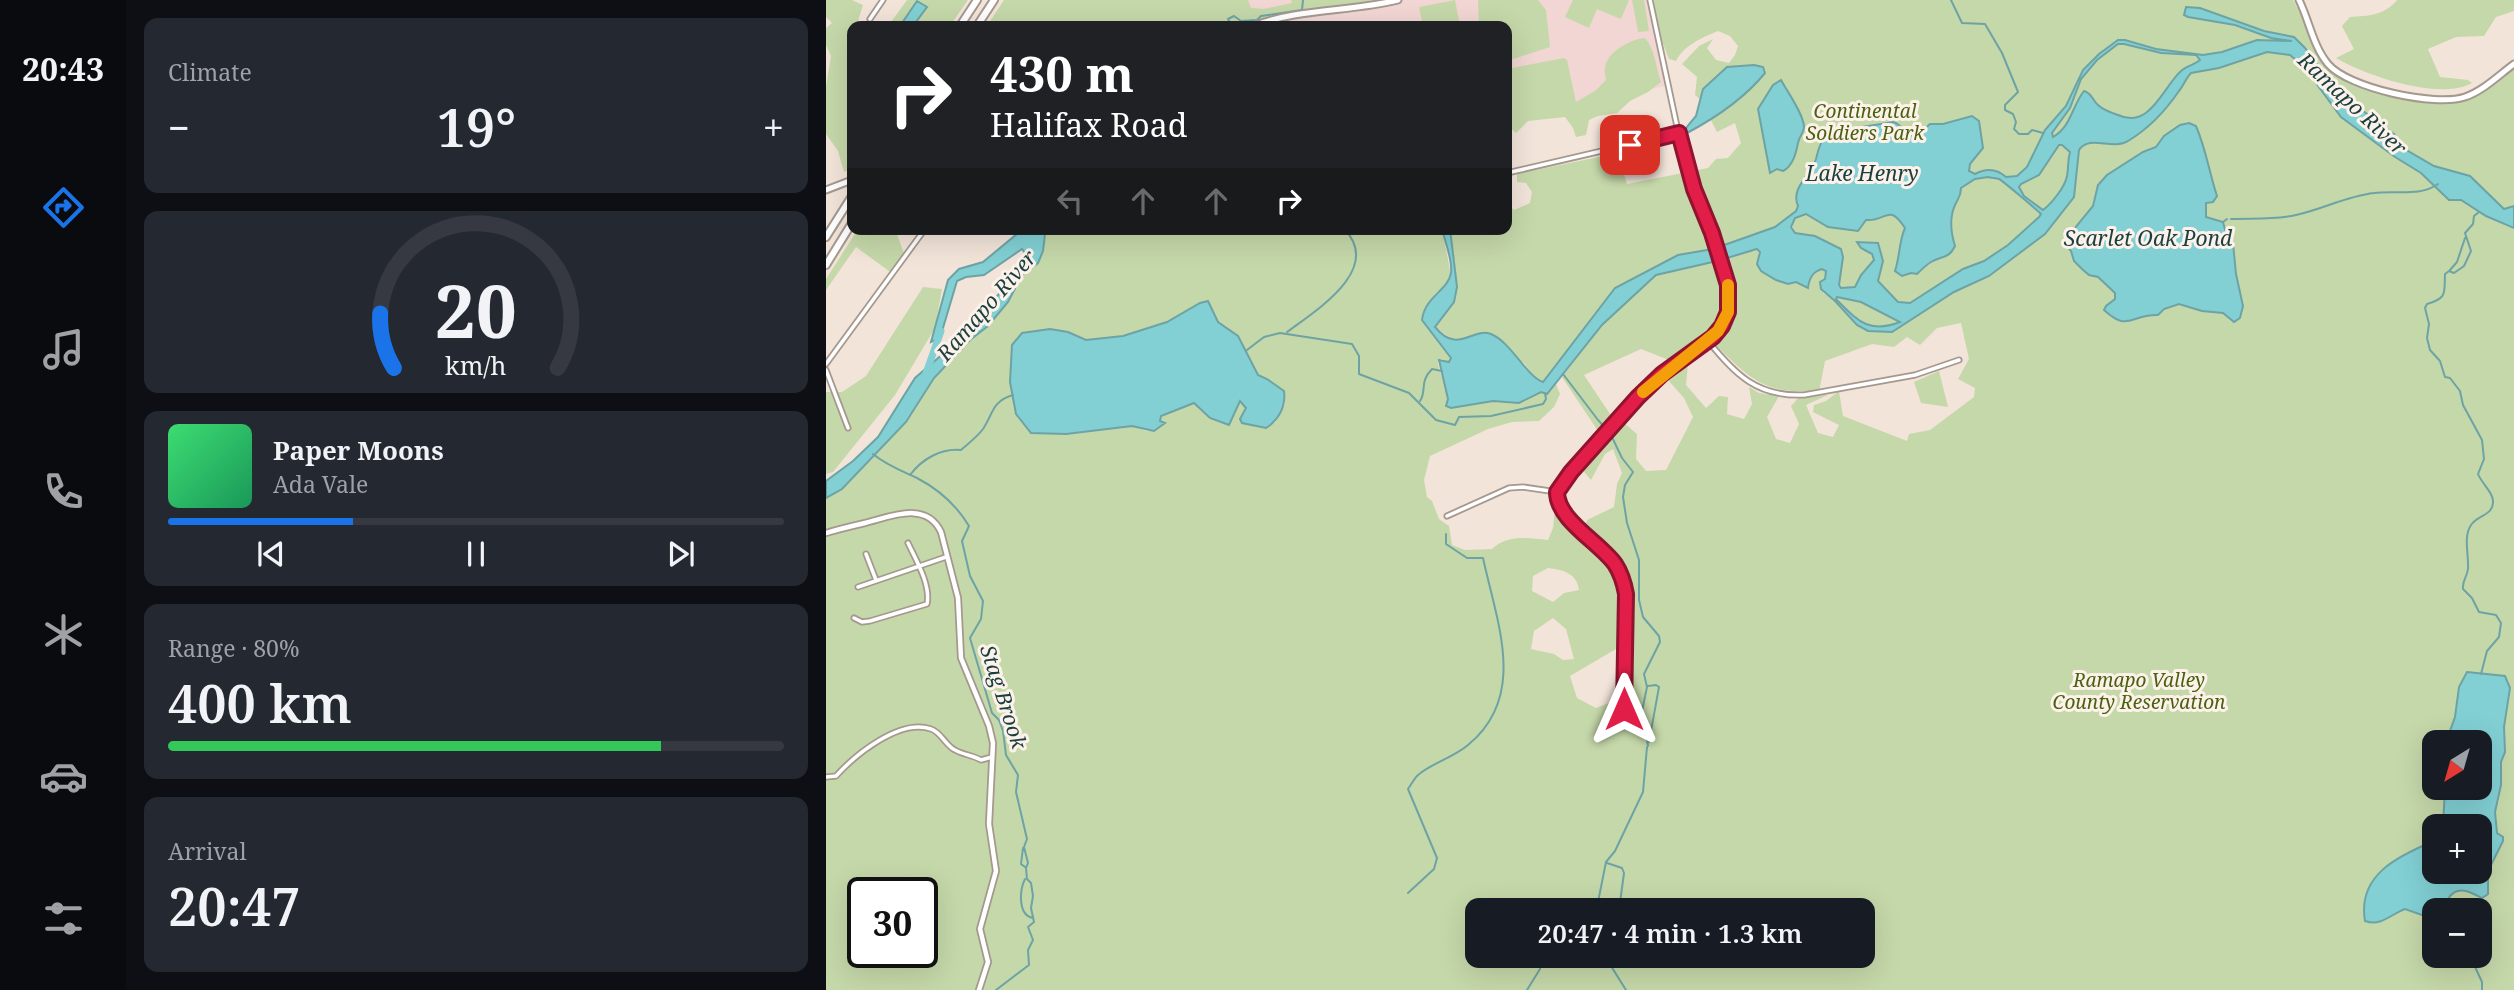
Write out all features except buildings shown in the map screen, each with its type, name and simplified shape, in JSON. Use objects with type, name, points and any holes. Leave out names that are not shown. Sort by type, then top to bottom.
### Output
[{"type":"highway","points":[[963,21],[976,0]]},
{"type":"highway","points":[[980,21],[994,0]]},
{"type":"highway","points":[[826,237],[847,204]]},
{"type":"highway","points":[[826,265],[847,231]]},
{"type":"main road","points":[[1271,21],[1363,8],[1398,0]]},
{"type":"main road","points":[[2299,0],[2325,60],[2339,74],[2353,80],[2410,96],[2454,100],[2474,93],[2514,64]]},
{"type":"main road","points":[[826,190],[847,182]]},
{"type":"street","points":[[870,19],[883,0]]},
{"type":"street","points":[[1624,709],[1626,594],[1623,581],[1613,561],[1567,516],[1557,501],[1557,492],[1559,486],[1650,385],[1708,341],[1722,326],[1729,305],[1729,290],[1722,262],[1694,189],[1679,133],[1650,0]]},
{"type":"street","points":[[1512,172],[1679,133]]},
{"type":"street","points":[[826,364],[921,235]]},
{"type":"street","points":[[1708,341],[1728,366],[1743,379],[1767,391],[1786,395],[1804,395],[1915,375],[1959,360]]},
{"type":"street","points":[[826,370],[848,428]]},
{"type":"street","points":[[1447,516],[1509,488],[1523,487],[1557,492]]},
{"type":"street","points":[[826,533],[904,513],[919,513],[929,517],[937,525],[958,598],[961,658],[989,726],[994,757],[989,817],[996,871],[980,929],[988,962],[979,990]]},
{"type":"street","points":[[854,618],[867,622],[926,606],[928,598],[919,565],[908,543]]},
{"type":"street","points":[[866,554],[876,580]]},
{"type":"street","points":[[858,587],[946,556]]},
{"type":"street","points":[[826,777],[836,776],[849,761],[891,733],[904,729],[929,728],[937,732],[954,750],[971,754],[981,760],[994,757]]},
{"type":"shaded area","points":[[1004,0],[1729,0],[1730,6],[1650,16],[1666,86],[1512,117],[1512,21],[990,21]]},
{"type":"green space","points":[[826,0],[852,0],[863,5],[858,21],[847,21],[847,171],[844,172],[838,151],[826,134],[826,87],[831,56],[826,45],[826,28],[832,23],[826,17]]},
{"type":"green space","points":[[907,0],[968,0],[953,21],[892,21]]},
{"type":"green space","points":[[1004,0],[1248,0],[1251,8],[1264,9],[1292,3],[1291,0],[1385,0],[1284,13],[1258,21],[990,21]]},
{"type":"green space","points":[[1455,0],[1459,21],[1422,21],[1419,7]]},
{"type":"green space","points":[[1478,0],[1538,0],[1546,10],[1550,47],[1512,59],[1512,21],[1479,21]]},
{"type":"green space","points":[[1573,0],[1629,0],[1621,19],[1597,9],[1589,28],[1565,17]]},
{"type":"green space","points":[[1632,0],[1644,0],[1649,31],[1638,32]]},
{"type":"green space","points":[[1654,0],[2293,0],[2337,73],[2389,90],[2460,98],[2514,66],[2514,206],[2504,209],[2479,185],[2493,219],[2514,228],[2514,990],[826,990],[826,498],[842,489],[906,422],[934,378],[970,340],[988,326],[1008,302],[1022,275],[1038,263],[1045,235],[1443,235],[1451,275],[1446,286],[1436,293],[1422,320],[1451,358],[1449,362],[1439,360],[1438,364],[1451,408],[1493,401],[1519,403],[1541,392],[1547,393],[1556,384],[1560,394],[1554,407],[1539,421],[1512,422],[1488,429],[1430,456],[1424,480],[1427,497],[1432,501],[1439,519],[1449,526],[1452,545],[1465,550],[1492,549],[1505,541],[1518,538],[1548,540],[1553,528],[1555,509],[1602,556],[1620,583],[1622,608],[1616,649],[1570,676],[1577,698],[1596,708],[1619,699],[1620,725],[1627,729],[1634,714],[1628,585],[1611,555],[1584,532],[1587,520],[1614,507],[1617,484],[1622,473],[1613,449],[1605,454],[1591,480],[1581,468],[1623,422],[1637,434],[1636,459],[1646,471],[1666,470],[1693,417],[1684,398],[1668,380],[1671,375],[1688,363],[1686,385],[1706,408],[1719,396],[1728,397],[1727,414],[1744,419],[1752,404],[1749,387],[1759,393],[1779,396],[1767,417],[1776,439],[1790,443],[1799,424],[1791,406],[1800,396],[1828,395],[1806,405],[1818,433],[1833,437],[1839,425],[1813,412],[1814,405],[1826,401],[1839,391],[1843,416],[1907,441],[1909,434],[1930,430],[1974,397],[1975,388],[1958,379],[1969,359],[1961,323],[1937,328],[1920,345],[1907,337],[1894,347],[1872,344],[1825,361],[1819,392],[1785,390],[1765,385],[1728,357],[1715,344],[1719,332],[1723,335],[1727,326],[1733,302],[1731,269],[1726,268],[1722,259],[1724,258],[1759,250],[1757,264],[1788,284],[1796,282],[1808,288],[1809,279],[1822,269],[1826,271],[1823,293],[1858,326],[1869,331],[1894,328],[1908,322],[1963,288],[1959,272],[1910,303],[1898,302],[1878,281],[1883,261],[1875,242],[1870,244],[1859,241],[1861,248],[1868,250],[1874,260],[1863,271],[1855,287],[1841,288],[1839,281],[1843,257],[1822,239],[1795,233],[1791,222],[1713,249],[1678,255],[1615,288],[1543,382],[1535,380],[1525,364],[1481,333],[1460,341],[1435,327],[1457,287],[1451,235],[1512,235],[1512,208],[1514,210],[1530,203],[1532,192],[1526,183],[1517,182],[1517,174],[1618,153],[1627,184],[1708,168],[1716,159],[1728,158],[1741,143],[1735,123],[1717,132],[1711,120],[1727,107],[1713,80],[1703,89],[1701,100],[1695,95],[1697,77],[1682,64],[1699,46],[1713,39],[1707,48],[1716,60],[1729,63],[1738,46],[1730,36],[1718,31],[1688,46],[1676,61],[1669,59],[1658,31]],"holes":[[[1200,303],[1211,310],[1218,322],[1238,336],[1258,375],[1284,391],[1285,404],[1275,423],[1241,419],[1246,408],[1240,400],[1229,425],[1210,418],[1194,403],[1161,416],[1159,421],[1164,422],[1147,431],[1132,426],[1066,434],[1031,433],[1016,414],[1010,382],[1012,345],[1023,333],[1068,332],[1086,340],[1123,336],[1167,322]],[[1548,568],[1564,571],[1572,576],[1579,590],[1564,593],[1553,602],[1532,591],[1533,576]],[[1553,618],[1566,629],[1574,659],[1563,660],[1554,654],[1531,649],[1534,631]]]},
{"type":"green space","points":[[2397,0],[2514,0],[2514,11],[2496,17],[2484,36],[2456,37],[2428,49],[2440,77],[2468,80],[2472,83],[2458,88],[2423,88],[2384,79],[2336,58],[2354,49],[2342,26],[2350,17],[2382,12]]},
{"type":"green space","points":[[1645,38],[1653,53],[1661,82],[1648,92],[1630,101],[1617,113],[1589,120],[1586,135],[1576,137],[1565,117],[1528,121],[1516,133],[1512,129],[1512,68],[1564,58],[1567,60],[1576,102],[1595,91],[1606,80],[1606,62],[1614,52],[1633,41]]},
{"type":"green space","points":[[854,235],[897,235],[905,256],[893,274],[856,247],[826,290],[826,279]]},
{"type":"green space","points":[[1717,261],[1722,281],[1722,309],[1712,330],[1702,340],[1674,362],[1641,349],[1584,375],[1610,414],[1602,437],[1562,377],[1602,325],[1656,275]]},
{"type":"green space","points":[[923,287],[942,289],[935,328],[895,395],[833,472],[826,474],[826,392],[842,392],[866,376]]},
{"type":"green space","points":[[1837,297],[1861,302],[1901,322],[1879,326],[1864,323],[1851,314]]},
{"type":"green space","points":[[1939,371],[1948,407],[1921,403],[1914,382]]},
{"type":"water","points":[[917,1],[927,7],[917,21],[903,21]]},
{"type":"water","name":"Lake Henry","points":[[2186,7],[2200,8],[2264,31],[2294,37],[2328,79],[2359,108],[2394,134],[2403,148],[2434,166],[2470,176],[2504,209],[2514,206],[2514,228],[2486,216],[2461,200],[2449,200],[2421,173],[2341,117],[2304,67],[2290,55],[2267,52],[2219,68],[2191,73],[2162,112],[2143,131],[2128,141],[2122,144],[2084,145],[2079,150],[2074,197],[2045,234],[1989,276],[1954,292],[1892,332],[1868,331],[1857,325],[1821,289],[1820,282],[1825,279],[1826,271],[1822,269],[1813,274],[1808,288],[1796,282],[1788,284],[1761,271],[1757,264],[1760,252],[1757,249],[1656,275],[1602,325],[1547,394],[1541,392],[1519,403],[1493,401],[1451,408],[1446,406],[1448,399],[1439,360],[1449,362],[1451,358],[1422,320],[1427,305],[1446,285],[1451,273],[1444,235],[1451,235],[1457,287],[1454,302],[1435,327],[1443,335],[1458,340],[1477,334],[1491,334],[1505,344],[1531,374],[1543,382],[1615,288],[1678,255],[1713,249],[1775,227],[1796,211],[1799,187],[1813,165],[1824,138],[1856,128],[1893,122],[1916,137],[1930,124],[1943,124],[1972,116],[1979,121],[1983,148],[1970,164],[1969,171],[1975,174],[1991,170],[2006,177],[2017,176],[2027,167],[2045,130],[2066,106],[2083,70],[2118,40],[2156,49],[2203,55],[2222,52],[2257,40],[2292,41],[2271,38],[2235,25],[2184,15]],"holes":[[[2118,44],[2161,53],[2196,55],[2200,60],[2181,71],[2155,105],[2139,117],[2129,118],[2108,111],[2084,91],[2064,128],[2053,137],[2052,133],[2070,108],[2081,79],[2097,60]],[[2059,145],[2070,152],[2067,176],[2064,185],[2043,210],[2024,196],[2019,187],[2039,175]],[[1975,179],[1999,179],[2041,214],[2008,245],[1984,261],[1963,269],[1910,303],[1898,302],[1878,281],[1883,261],[1878,243],[1857,242],[1861,248],[1872,254],[1874,260],[1855,287],[1841,288],[1841,249],[1815,236],[1795,233],[1791,227],[1795,218],[1806,214],[1828,227],[1858,231],[1866,220],[1895,216],[1905,228],[1895,271],[1902,276],[1917,274],[1929,263],[1953,250],[1955,246],[1952,215],[1961,188]],[[1837,297],[1861,302],[1900,322],[1880,327],[1871,326],[1851,314]]]},
{"type":"water","points":[[1727,67],[1763,67],[1765,73],[1757,82],[1729,107],[1687,133],[1686,128],[1696,116],[1703,89]]},
{"type":"water","points":[[1781,80],[1798,110],[1804,129],[1789,166],[1783,171],[1777,169],[1770,173],[1758,109],[1773,85]]},
{"type":"water","name":"Scarlet Oak Pond","points":[[2189,123],[2196,126],[2217,196],[2213,202],[2206,203],[2206,217],[2223,222],[2227,237],[2233,243],[2243,306],[2240,318],[2234,322],[2223,313],[2202,311],[2179,304],[2164,309],[2158,315],[2130,321],[2119,320],[2104,310],[2115,299],[2115,293],[2098,277],[2089,275],[2074,261],[2065,240],[2093,206],[2098,185],[2107,175],[2143,152],[2156,147],[2164,136],[2180,125]]},
{"type":"water","points":[[1016,235],[1045,235],[1038,263],[1022,275],[1008,302],[988,326],[970,340],[934,378],[906,422],[842,489],[826,498],[826,481],[853,461],[878,437],[915,378],[945,352],[998,295],[1027,256],[1022,249],[984,275],[957,281],[940,338],[931,342],[948,280],[959,269],[983,262]]},
{"type":"water","points":[[1208,301],[1218,322],[1238,336],[1258,375],[1284,391],[1281,412],[1266,428],[1242,423],[1240,419],[1246,408],[1240,401],[1229,425],[1210,418],[1194,403],[1161,416],[1160,421],[1165,423],[1154,431],[1132,426],[1066,434],[1031,433],[1016,414],[1010,382],[1012,345],[1022,333],[1050,329],[1068,332],[1086,340],[1123,336],[1167,322]]},
{"type":"water","points":[[2467,672],[2505,676],[2510,688],[2504,727],[2505,752],[2501,762],[2501,785],[2495,812],[2497,833],[2503,837],[2503,841],[2492,863],[2492,814],[2444,814],[2444,800],[2492,800],[2492,730],[2450,730],[2459,687]]},
{"type":"water","points":[[2422,846],[2422,884],[2488,884],[2488,894],[2482,898],[2460,891],[2449,898],[2422,898],[2422,915],[2405,909],[2381,921],[2365,921],[2367,891],[2374,879],[2383,869]]},
{"type":"waterway","points":[[1241,21],[1302,10],[1303,0]]},
{"type":"waterway","points":[[1951,0],[1962,23],[1985,24],[2002,53],[2018,92],[2005,105],[2005,110],[2013,114],[2016,122],[2014,129],[2019,134],[2028,134],[2032,130],[2043,133]]},
{"type":"waterway","points":[[1229,21],[1228,19],[1234,16],[1241,21]]},
{"type":"waterway","points":[[2231,219],[2288,217],[2364,195],[2415,192],[2438,184]]},
{"type":"waterway","points":[[2479,212],[2465,233],[2471,251],[2464,266],[2454,273],[2449,271],[2445,274],[2444,294],[2425,308],[2430,350],[2440,361],[2445,377],[2450,378],[2460,391],[2463,405],[2482,440],[2484,459],[2478,474],[2493,499],[2490,511],[2474,522],[2469,530],[2468,569],[2463,586],[2479,612],[2496,615],[2501,623],[2499,637],[2487,651],[2481,674]]},
{"type":"waterway","points":[[2223,222],[2227,219]]},
{"type":"waterway","points":[[1287,332],[1328,301],[1351,274],[1356,259],[1354,244],[1348,235]]},
{"type":"waterway","points":[[2450,270],[2457,262],[2465,238]]},
{"type":"waterway","name":"Ramapo River","points":[[925,376],[941,331]]},
{"type":"waterway","points":[[1247,350],[1264,337],[1280,333],[1352,344],[1359,356],[1359,374],[1409,393],[1436,420],[1455,425],[1459,417],[1491,416],[1543,404],[1545,393]]},
{"type":"waterway","points":[[1420,401],[1428,374],[1432,369],[1442,371]]},
{"type":"waterway","points":[[1563,374],[1610,433],[1622,458],[1633,472],[1625,485],[1623,497],[1627,523],[1639,560],[1639,600],[1643,617],[1659,636],[1660,642],[1644,674],[1647,687],[1642,711],[1648,746]]},
{"type":"waterway","points":[[910,475],[932,456],[961,450],[981,432],[997,404],[1013,395]]},
{"type":"waterway","name":"Stag Brook","points":[[873,454],[932,487],[953,505],[969,526],[962,541],[970,576],[983,601],[981,619],[970,638],[992,713],[999,720],[1003,731],[1006,755],[1018,775],[1016,792],[1027,839],[1024,847],[1028,863],[1027,879],[1031,883],[1033,896],[1031,908],[1034,922],[1028,927],[1033,940],[1028,950],[1029,965],[996,990]]},
{"type":"waterway","points":[[1408,893],[1434,869],[1437,858],[1408,789],[1422,772],[1462,750],[1486,726],[1498,704],[1503,681],[1500,633],[1483,558],[1467,558],[1446,544],[1446,534]]},
{"type":"waterway","points":[[1648,686],[1659,687],[1649,742]]},
{"type":"waterway","points":[[1599,898],[1606,862],[1615,851],[1643,792],[1647,747]]},
{"type":"waterway","points":[[1023,848],[1021,864],[1025,867]]},
{"type":"waterway","points":[[1607,863],[1622,868],[1624,873],[1621,898]]},
{"type":"waterway","points":[[1025,879],[1021,895],[1022,907],[1024,912],[1033,918]]},
{"type":"waterway","points":[[1527,990],[1540,968]]},
{"type":"waterway","points":[[1612,968],[1626,990]]},
{"type":"waterway","points":[[2476,968],[2482,982],[2482,990]]},
{"type":"slow traffic","points":[[1643,392],[1718,331],[1728,312],[1728,285]]},
{"type":"route","points":[[1624,709],[1626,594],[1623,581],[1613,561],[1567,516],[1557,501],[1557,492],[1559,486],[1638,397],[1662,374],[1713,337],[1725,320],[1730,298],[1722,262],[1694,189],[1679,133],[1630,145]]},
{"type":"park label","name":"Continental Soldiers Park","points":[[1865,122]]},
{"type":"park label","name":"Ramapo Valley County Reservation","points":[[2139,691]]}]
